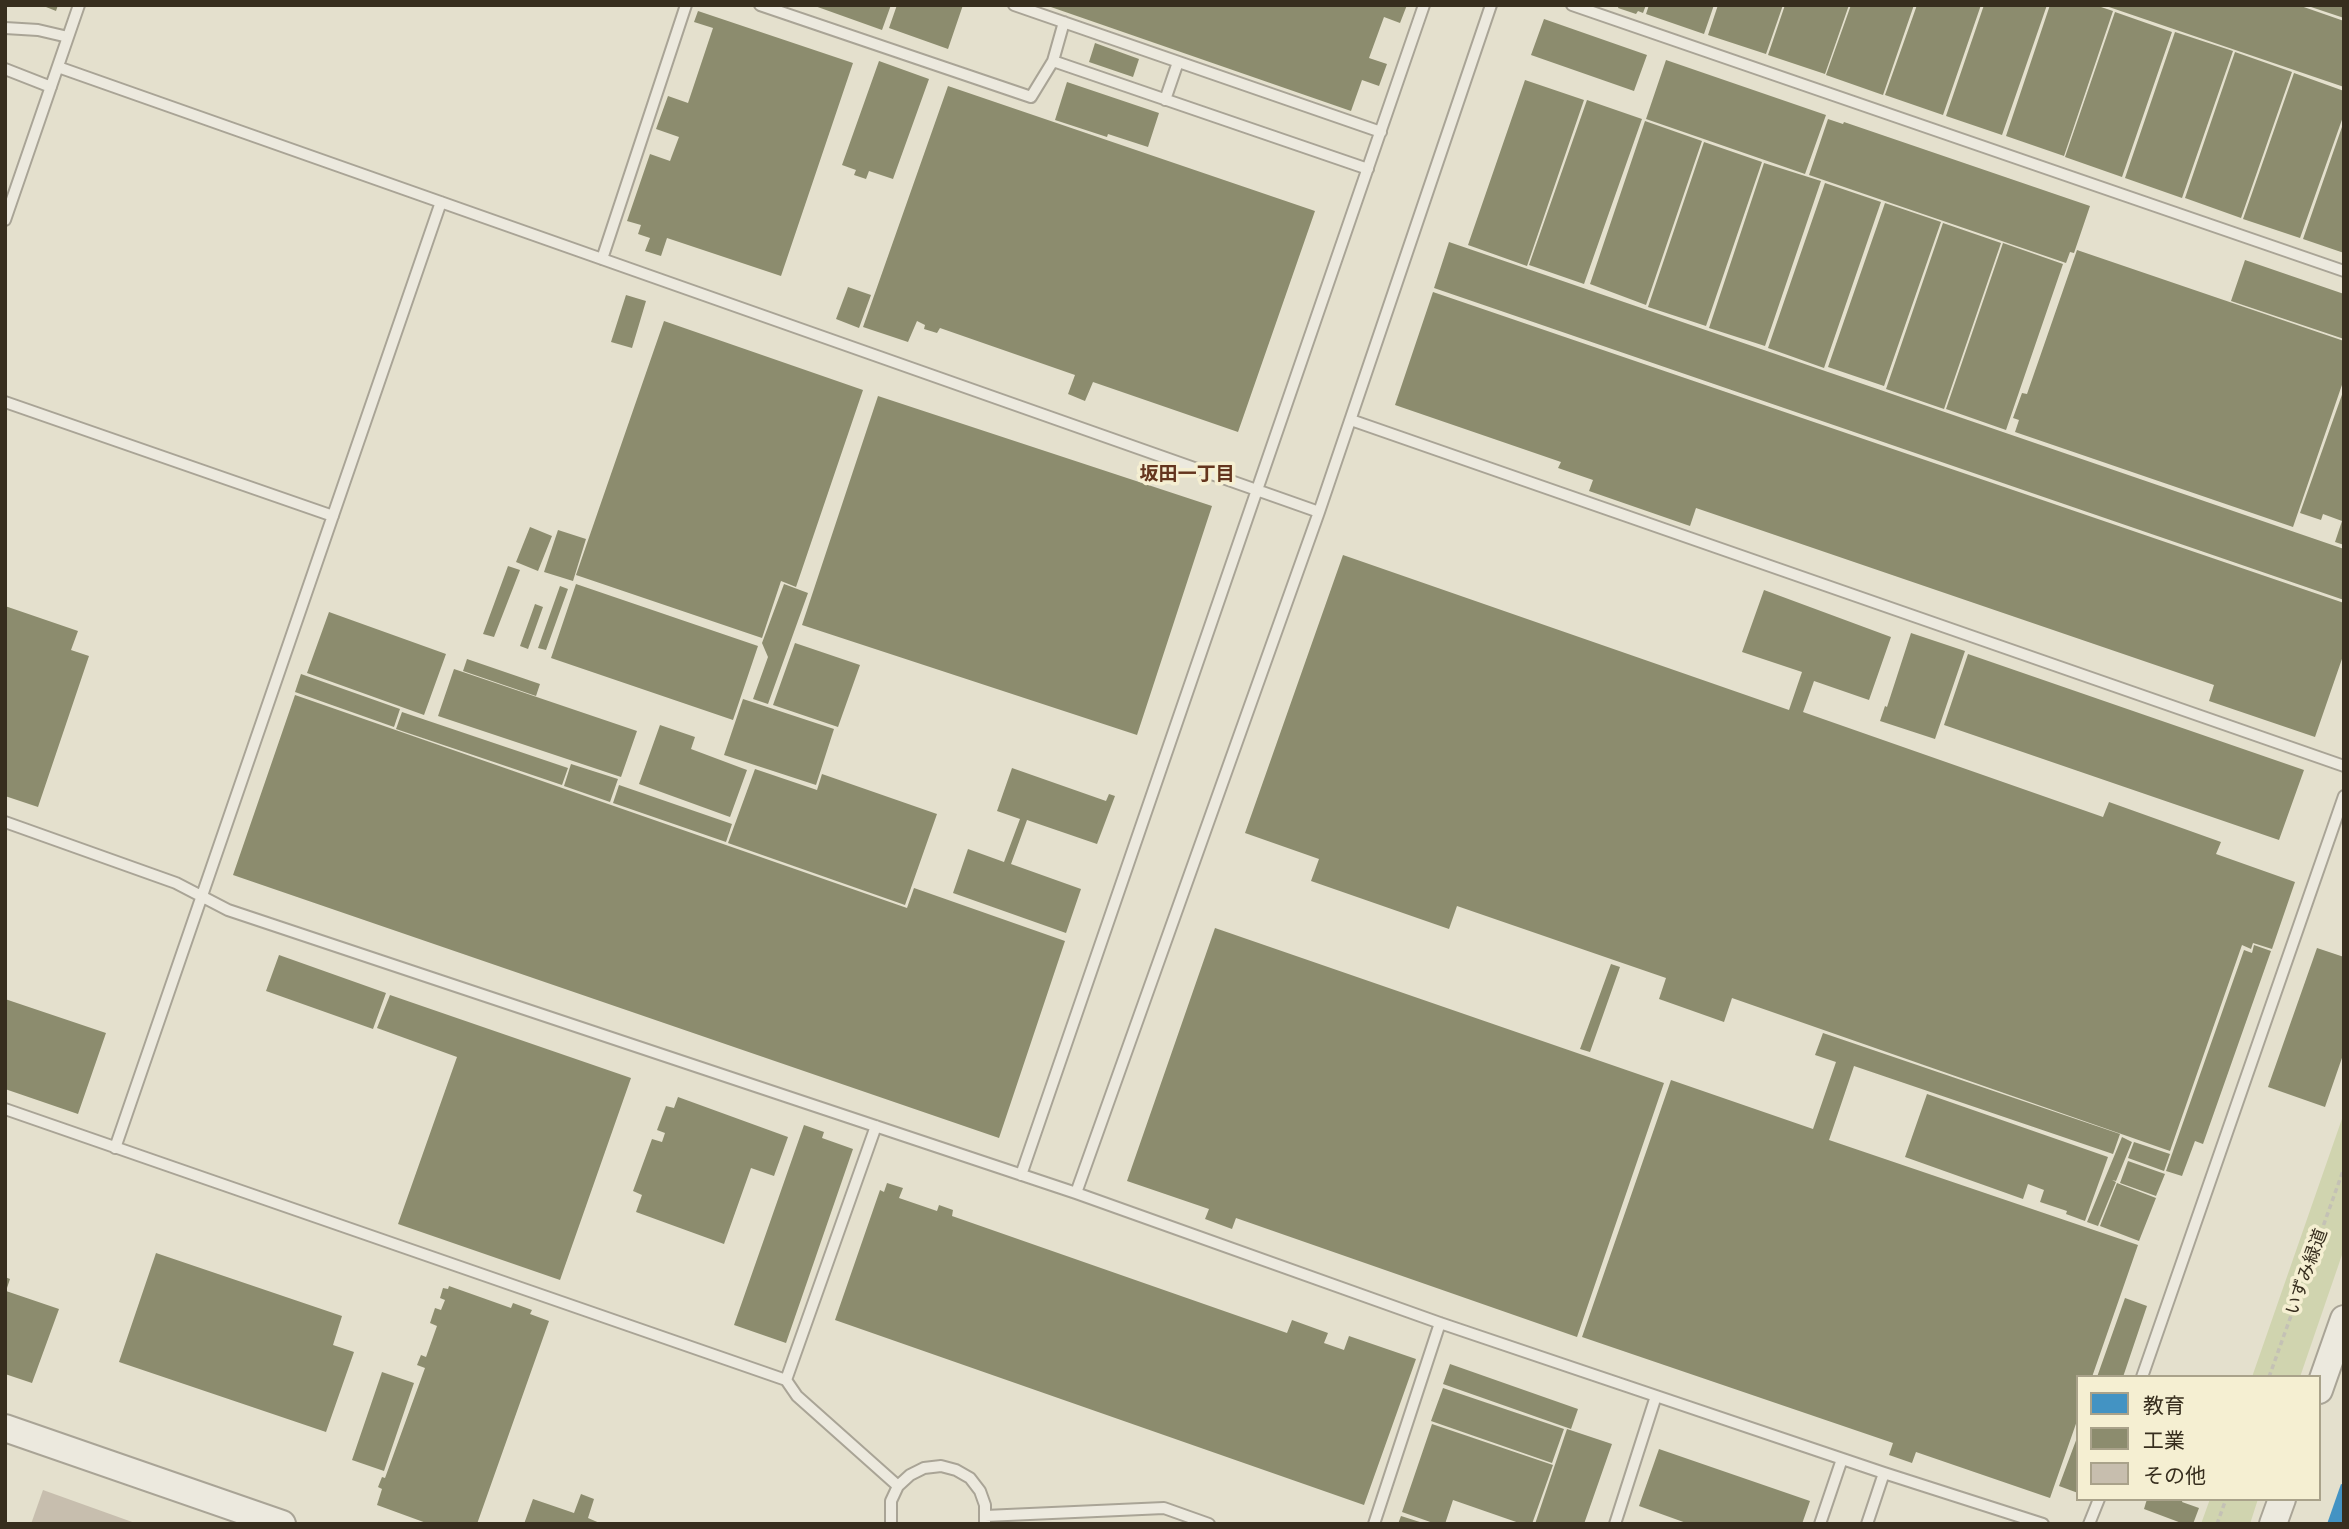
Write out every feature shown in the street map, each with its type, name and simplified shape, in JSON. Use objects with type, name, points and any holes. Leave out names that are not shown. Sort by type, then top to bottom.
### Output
[{"type":"street","points":[[2321,1384],[2344,1319]]},
{"type":"street","points":[[5,1428],[282,1524]]},
{"type":"street","points":[[2273,1524],[2281,1501]]},
{"type":"lane","points":[[5,220],[79,5]]},
{"type":"lane","points":[[602,259],[686,5]]},
{"type":"lane","points":[[760,5],[1031,97],[1053,61],[1064,22]]},
{"type":"lane","points":[[1014,5],[1381,132]]},
{"type":"lane","points":[[1021,1175],[1424,5]]},
{"type":"lane","points":[[1076,1193],[1319,512],[1491,5]]},
{"type":"lane","points":[[1572,5],[2344,271]]},
{"type":"lane","points":[[5,28],[38,30],[68,37]]},
{"type":"lane","points":[[1053,61],[1368,169]]},
{"type":"lane","points":[[1166,100],[1178,62]]},
{"type":"lane","points":[[58,67],[1319,512]]},
{"type":"lane","points":[[5,69],[51,87]]},
{"type":"lane","points":[[115,1147],[441,202]]},
{"type":"lane","points":[[5,402],[333,516]]},
{"type":"lane","points":[[1351,419],[2344,766]]},
{"type":"lane","points":[[2143,1375],[2344,796]]},
{"type":"lane","points":[[5,822],[176,883],[228,911],[1076,1193],[1440,1323],[2043,1524]]},
{"type":"lane","points":[[5,1109],[786,1380],[797,1396],[898,1486]]},
{"type":"lane","points":[[786,1380],[876,1126]]},
{"type":"lane","points":[[1374,1524],[1440,1323]]},
{"type":"lane","points":[[1615,1524],[1656,1396]]},
{"type":"lane","points":[[1820,1524],[1842,1459]]},
{"type":"lane","points":[[891,1524],[891,1500],[898,1486],[910,1475],[924,1468],[941,1466],[970,1478],[980,1491],[985,1505],[985,1520],[1164,1508],[1209,1524]]},
{"type":"lane","points":[[1867,1524],[1884,1473]]},
{"type":"lane","points":[[2089,1524],[2098,1501]]},
{"type":"path","name":"いずみ緑道","points":[[2270,1375],[2344,1168]]},
{"type":"path","points":[[2217,1524],[2225,1501]]},
{"type":"green space","points":[[2344,1113],[2344,1249],[2301,1375],[2253,1375]]},
{"type":"green space","points":[[2209,1501],[2257,1501],[2250,1524],[2201,1524]]},
{"type":"building: 教育","points":[[2341,1484],[2344,1485],[2344,1524],[2327,1524]]},
{"type":"building: 工業","points":[[41,5],[58,5],[56,11]]},
{"type":"building: 工業","points":[[812,5],[891,5],[882,30]]},
{"type":"building: 工業","points":[[897,5],[963,5],[948,49],[889,28]]},
{"type":"building: 工業","points":[[1407,5],[1400,23],[1384,17],[1369,58],[1387,64],[1379,86],[1362,80],[1351,111],[1048,6]]},
{"type":"building: 工業","points":[[1619,5],[1646,5],[1643,13],[1638,11],[1636,14],[1618,8]]},
{"type":"building: 工業","points":[[1649,5],[1714,5],[1704,34],[1646,14]]},
{"type":"building: 工業","points":[[1718,5],[1783,5],[1766,54],[1708,35]]},
{"type":"building: 工業","points":[[1785,5],[1849,5],[1825,74],[1768,55]]},
{"type":"building: 工業","points":[[1851,5],[1914,5],[1883,95],[1826,75]]},
{"type":"building: 工業","points":[[1917,5],[1981,5],[1943,115],[1885,95]]},
{"type":"building: 工業","points":[[1984,5],[2047,5],[2002,135],[1946,116]]},
{"type":"building: 工業","points":[[2050,5],[2095,5],[2113,11],[2064,156],[2006,136]]},
{"type":"building: 工業","points":[[2298,5],[2344,21],[2344,87],[2106,6]]},
{"type":"building: 工業","points":[[2344,5],[2344,18],[2308,6]]},
{"type":"building: 工業","points":[[698,11],[853,63],[781,276],[667,238],[661,256],[645,251],[650,238],[638,234],[641,225],[627,221],[650,154],[670,161],[679,137],[656,129],[668,96],[688,103],[713,28],[694,22]]},
{"type":"building: 工業","points":[[2115,12],[2172,32],[2122,177],[2065,157]]},
{"type":"building: 工業","points":[[1544,19],[1647,55],[1634,91],[1531,55]]},
{"type":"building: 工業","points":[[2175,32],[2233,51],[2182,198],[2125,178]]},
{"type":"building: 工業","points":[[1095,43],[1139,59],[1133,77],[1089,62]]},
{"type":"building: 工業","points":[[2235,52],[2292,72],[2241,218],[2185,198]]},
{"type":"building: 工業","points":[[1666,60],[1826,115],[1805,174],[1646,119]]},
{"type":"building: 工業","points":[[879,61],[929,79],[893,179],[869,171],[866,179],[854,175],[856,170],[842,165]]},
{"type":"building: 工業","points":[[2294,73],[2344,91],[2344,114],[2300,238],[2243,219]]},
{"type":"building: 工業","points":[[1525,80],[1584,100],[1527,266],[1468,245]]},
{"type":"building: 工業","points":[[1067,82],[1159,113],[1148,147],[1055,120]]},
{"type":"building: 工業","points":[[948,86],[1315,211],[1238,432],[1093,382],[1085,401],[1068,394],[1075,375],[940,328],[937,333],[924,329],[925,325],[917,321],[908,342],[863,327]]},
{"type":"building: 工業","points":[[1587,100],[1642,119],[1584,284],[1529,265]]},
{"type":"building: 工業","points":[[1828,119],[1843,124],[1844,122],[2090,206],[2074,253],[2070,252],[2066,263],[1809,175]]},
{"type":"building: 工業","points":[[1645,121],[1702,141],[1646,305],[1590,284]]},
{"type":"building: 工業","points":[[2344,124],[2344,253],[2303,239]]},
{"type":"building: 工業","points":[[1704,142],[1762,162],[1706,326],[1648,307]]},
{"type":"building: 工業","points":[[1764,163],[1821,181],[1765,346],[1709,328]]},
{"type":"building: 工業","points":[[1825,183],[1881,202],[1824,368],[1768,348]]},
{"type":"building: 工業","points":[[1885,203],[1941,222],[1884,386],[1828,367]]},
{"type":"building: 工業","points":[[1943,223],[2001,243],[1944,409],[1886,389]]},
{"type":"building: 工業","points":[[1449,242],[2344,549],[2344,600],[1434,288]]},
{"type":"building: 工業","points":[[2003,243],[2063,264],[2006,430],[1946,409]]},
{"type":"building: 工業","points":[[2077,250],[2344,341],[2344,379],[2293,527],[2015,432],[2019,420],[2013,418],[2022,393],[2027,394]]},
{"type":"building: 工業","points":[[2245,260],[2344,294],[2344,339],[2231,301]]},
{"type":"building: 工業","points":[[848,287],[871,295],[859,328],[836,319]]},
{"type":"building: 工業","points":[[1433,292],[2344,603],[2344,653],[2315,737],[2209,701],[2214,685],[1696,508],[1690,526],[1589,491],[1593,480],[1558,468],[1561,462],[1395,405]]},
{"type":"building: 工業","points":[[626,295],[646,301],[632,348],[611,342]]},
{"type":"building: 工業","points":[[664,321],[863,390],[796,587],[781,581],[762,638],[576,575]]},
{"type":"building: 工業","points":[[2344,389],[2344,545],[2335,542],[2342,521],[2323,514],[2321,520],[2300,513]]},
{"type":"building: 工業","points":[[878,396],[1212,506],[1137,735],[802,625]]},
{"type":"building: 工業","points":[[530,527],[552,536],[538,571],[516,562]]},
{"type":"building: 工業","points":[[558,530],[586,539],[573,581],[544,572]]},
{"type":"building: 工業","points":[[1343,555],[1789,710],[1802,672],[1742,652],[1764,590],[1891,637],[1869,700],[1814,681],[1803,712],[2103,817],[2109,802],[2221,842],[2216,854],[2295,882],[2272,949],[2253,943],[2251,949],[2242,945],[2170,1151],[1732,998],[1724,1022],[1659,999],[1666,978],[1457,906],[1449,929],[1311,881],[1319,859],[1245,833]]},
{"type":"building: 工業","points":[[508,566],[520,570],[494,637],[483,634]]},
{"type":"building: 工業","points":[[576,584],[758,646],[733,720],[551,658]]},
{"type":"building: 工業","points":[[784,584],[808,593],[768,704],[753,699],[768,657],[762,643]]},
{"type":"building: 工業","points":[[560,586],[568,589],[546,650],[538,648]]},
{"type":"building: 工業","points":[[535,604],[543,607],[528,649],[520,646]]},
{"type":"building: 工業","points":[[5,606],[78,631],[71,650],[89,656],[38,807],[5,796]]},
{"type":"building: 工業","points":[[329,612],[446,654],[424,715],[307,673]]},
{"type":"building: 工業","points":[[1911,633],[1965,651],[1935,739],[1880,721]]},
{"type":"building: 工業","points":[[795,643],[860,665],[838,727],[773,705]]},
{"type":"building: 工業","points":[[1968,654],[2304,770],[2279,840],[1944,725]]},
{"type":"building: 工業","points":[[467,659],[540,684],[536,696],[463,671]]},
{"type":"building: 工業","points":[[454,669],[637,731],[621,777],[438,716]]},
{"type":"building: 工業","points":[[301,674],[400,709],[394,727],[295,692]]},
{"type":"building: 工業","points":[[295,695],[907,908],[914,888],[1065,941],[999,1138],[233,875]]},
{"type":"building: 工業","points":[[743,699],[834,729],[816,785],[724,755]]},
{"type":"building: 工業","points":[[402,712],[568,768],[562,785],[396,729]]},
{"type":"building: 工業","points":[[660,725],[695,737],[691,749],[747,770],[730,817],[639,784]]},
{"type":"building: 工業","points":[[571,764],[618,779],[610,802],[564,786]]},
{"type":"building: 工業","points":[[1012,768],[1106,801],[1109,794],[1115,796],[1097,844],[1027,820],[1011,864],[1081,889],[1066,933],[953,893],[968,849],[1004,862],[1020,819],[997,811]]},
{"type":"building: 工業","points":[[755,769],[817,790],[822,774],[937,814],[905,905],[728,843]]},
{"type":"building: 工業","points":[[619,785],[732,824],[726,842],[613,803]]},
{"type":"building: 工業","points":[[1215,928],[1664,1083],[1577,1337],[1236,1218],[1232,1229],[1205,1219],[1209,1209],[1127,1181]]},
{"type":"building: 工業","points":[[2254,945],[2271,951],[2203,1144],[2195,1141],[2182,1176],[2166,1171],[2244,950],[2252,953]]},
{"type":"building: 工業","points":[[2317,948],[2344,957],[2344,1052],[2325,1107],[2268,1087]]},
{"type":"building: 工業","points":[[279,955],[386,993],[373,1029],[266,991]]},
{"type":"building: 工業","points":[[1611,964],[1620,967],[1590,1052],[1580,1049]]},
{"type":"building: 工業","points":[[390,995],[631,1078],[560,1280],[398,1224],[457,1057],[377,1028]]},
{"type":"building: 工業","points":[[5,999],[106,1033],[78,1114],[5,1089]]},
{"type":"building: 工業","points":[[1823,1033],[2120,1134],[2113,1154],[1854,1066],[1829,1140],[2138,1245],[2093,1375],[2076,1375],[2076,1424],[2050,1498],[1916,1452],[1912,1463],[1889,1455],[1893,1443],[1582,1337],[1671,1080],[1813,1129],[1836,1062],[1815,1055]]},
{"type":"building: 工業","points":[[1927,1094],[2108,1157],[2085,1221],[2066,1214],[2067,1211],[2040,1202],[2044,1190],[2028,1184],[2023,1199],[1905,1157]]},
{"type":"building: 工業","points":[[678,1097],[788,1137],[774,1176],[751,1168],[724,1244],[636,1212],[642,1195],[633,1191],[652,1139],[662,1142],[665,1133],[657,1130],[666,1106],[674,1108]]},
{"type":"building: 工業","points":[[804,1125],[824,1132],[822,1138],[853,1149],[786,1343],[734,1325]]},
{"type":"building: 工業","points":[[2122,1137],[2132,1142],[2116,1181],[2112,1180],[2116,1182],[2098,1226],[2087,1222]]},
{"type":"building: 工業","points":[[2134,1142],[2170,1154],[2164,1171],[2128,1158]]},
{"type":"building: 工業","points":[[2128,1161],[2165,1174],[2156,1196],[2120,1183]]},
{"type":"building: 工業","points":[[887,1183],[903,1188],[899,1198],[937,1211],[939,1205],[953,1210],[952,1216],[1287,1333],[1292,1320],[1328,1333],[1324,1343],[1344,1350],[1349,1336],[1416,1359],[1364,1505],[835,1320],[880,1190],[884,1192]]},
{"type":"building: 工業","points":[[2117,1183],[2156,1198],[2139,1241],[2100,1226]]},
{"type":"building: 工業","points":[[156,1253],[342,1316],[333,1345],[354,1352],[326,1432],[119,1362]]},
{"type":"building: 工業","points":[[5,1277],[10,1279],[6,1291],[59,1309],[32,1383],[5,1374]]},
{"type":"building: 工業","points":[[449,1286],[511,1308],[513,1303],[532,1310],[530,1314],[549,1321],[477,1524],[429,1524],[377,1505],[382,1489],[378,1487],[382,1477],[385,1478],[425,1368],[417,1365],[421,1355],[426,1357],[437,1326],[430,1323],[435,1308],[441,1310],[445,1300],[440,1298],[443,1288],[448,1289]]},
{"type":"building: 工業","points":[[2125,1298],[2147,1306],[2124,1375],[2098,1375]]},
{"type":"building: 工業","points":[[1450,1364],[1578,1409],[1571,1429],[1443,1384]]},
{"type":"building: 工業","points":[[382,1372],[414,1383],[384,1471],[352,1460]]},
{"type":"building: 工業","points":[[1443,1388],[1564,1429],[1552,1463],[1431,1421]]},
{"type":"building: 工業","points":[[1432,1424],[1553,1465],[1532,1524],[1522,1524],[1453,1500],[1445,1524],[1436,1524],[1402,1512]]},
{"type":"building: 工業","points":[[1567,1429],[1612,1444],[1584,1524],[1535,1524]]},
{"type":"building: 工業","points":[[2076,1440],[2076,1492],[2059,1486]]},
{"type":"building: 工業","points":[[1659,1449],[1810,1501],[1802,1524],[1689,1524],[1639,1506]]},
{"type":"building: 工業","points":[[581,1494],[594,1499],[588,1518],[602,1524],[524,1524],[533,1499],[574,1513]]},
{"type":"building: 工業","points":[[2146,1501],[2182,1501],[2199,1508],[2193,1524],[2184,1524],[2144,1509]]},
{"type":"building: 工業","points":[[1401,1516],[1423,1523],[1423,1524],[1398,1524]]},
{"type":"building: その他","points":[[43,1490],[135,1523],[135,1524],[31,1524]]},
{"type":"district","name":"坂田一丁目","points":[[1187,475]]}]
